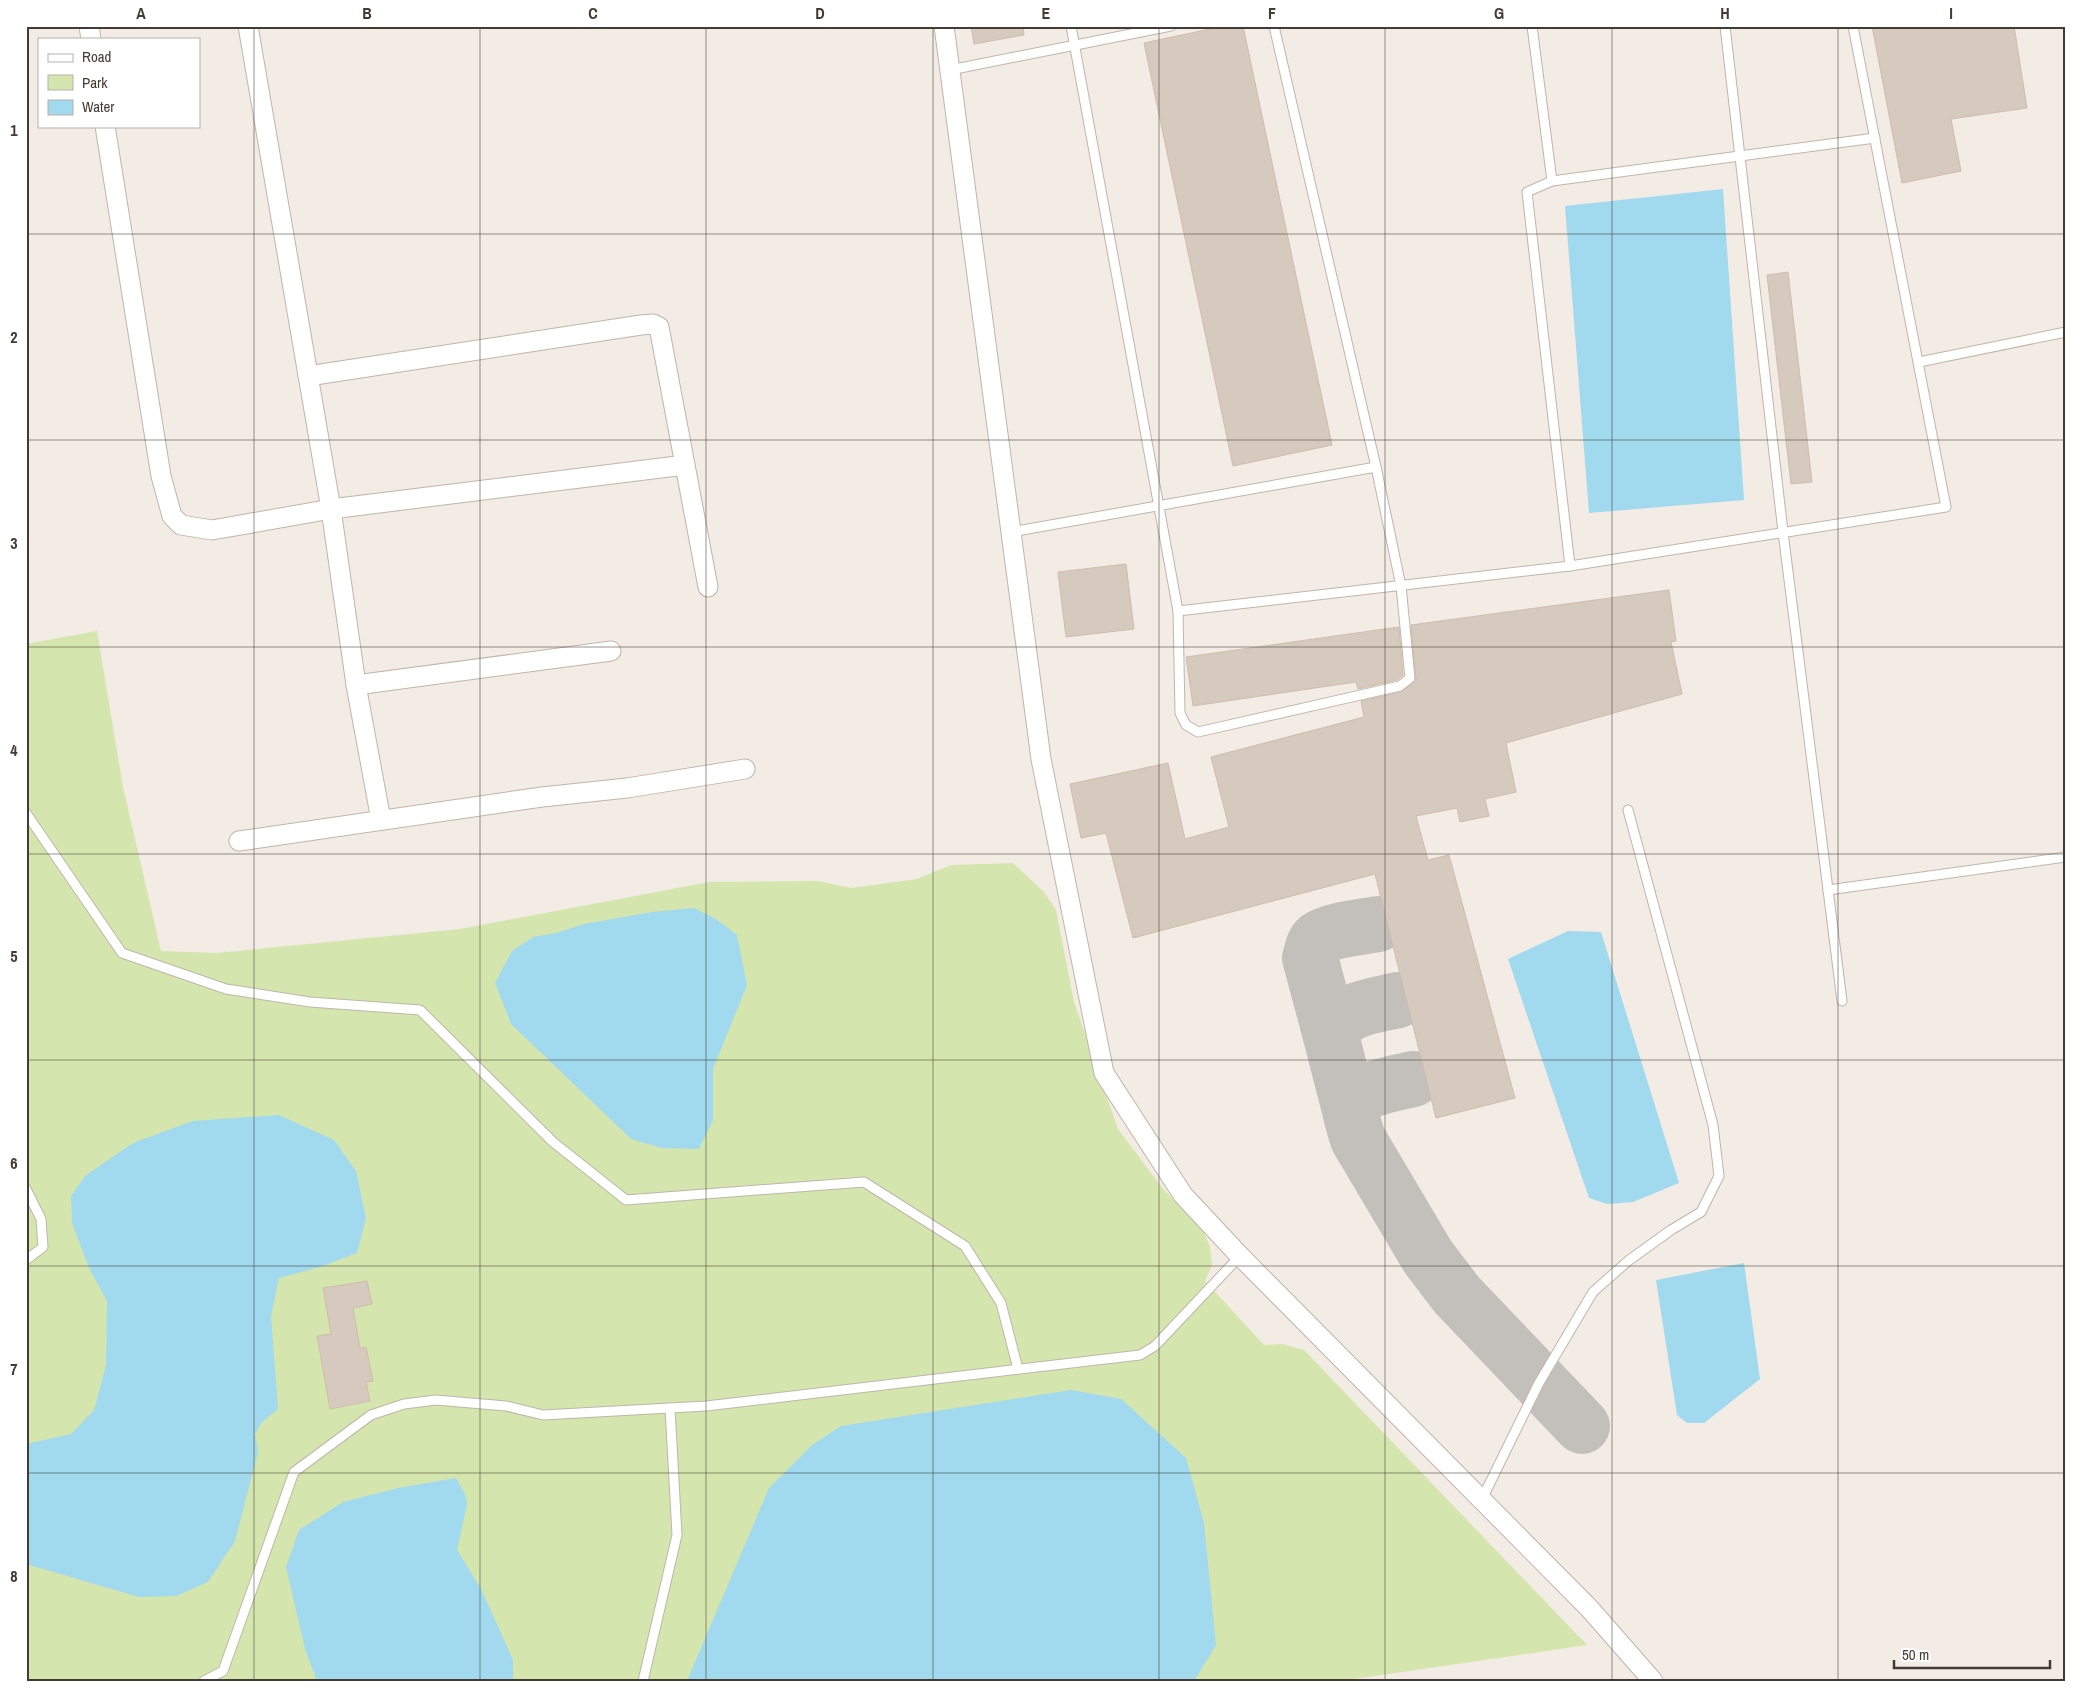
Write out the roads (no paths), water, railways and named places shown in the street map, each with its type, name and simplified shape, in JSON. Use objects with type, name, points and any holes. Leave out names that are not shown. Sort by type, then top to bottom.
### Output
[{"type":"street","points":[[248,26],[331,509],[356,685],[381,820]]},
{"type":"street","points":[[944,26],[1041,759],[1104,1073],[1183,1195],[1240,1256],[1589,1608],[1653,1681]]},
{"type":"street","points":[[105,128],[161,476],[172,516],[182,525],[212,530],[331,509],[685,465]]},
{"type":"street","points":[[308,376],[653,324],[659,327],[708,587]]},
{"type":"street","points":[[356,685],[611,651]]},
{"type":"street","points":[[239,841],[542,797],[627,788],[745,769]]},
{"type":"lane","points":[[1071,26],[1178,611],[1180,713],[1186,725],[1198,732],[1406,683],[1410,678],[1401,586],[1376,468],[1274,26]]},
{"type":"lane","points":[[950,70],[1171,26]]},
{"type":"lane","points":[[1532,26],[1552,181]]},
{"type":"lane","points":[[1726,26],[1783,532],[1842,1001]]},
{"type":"lane","points":[[1178,611],[1570,566],[1946,507],[1853,26]]},
{"type":"lane","points":[[1570,566],[1527,192],[1552,181],[1875,138]]},
{"type":"lane","points":[[1919,362],[2066,332]]},
{"type":"lane","points":[[1011,532],[1376,468]]},
{"type":"lane","points":[[1482,1499],[1539,1383],[1593,1292],[1628,1261],[1671,1230],[1701,1212],[1719,1176],[1713,1125],[1628,810]]},
{"type":"lane","points":[[26,813],[122,953],[226,989],[310,1002],[420,1010],[553,1142],[626,1200],[864,1182],[965,1246],[1001,1303],[1018,1369]]},
{"type":"lane","points":[[1828,890],[2066,857]]},
{"type":"lane","points":[[26,1189],[40,1219],[43,1247],[26,1260]]},
{"type":"lane","points":[[204,1681],[223,1671],[294,1472],[371,1415],[404,1404],[436,1400],[506,1406],[543,1414],[706,1406],[1140,1355],[1148,1352],[1240,1256]]},
{"type":"lane","points":[[643,1681],[676,1535],[670,1408]]},
{"type":"water","points":[[1723,189],[1744,500],[1589,513],[1565,206]]},
{"type":"water","points":[[694,908],[716,919],[737,935],[747,985],[713,1069],[713,1120],[699,1149],[662,1148],[631,1139],[511,1024],[495,983],[512,951],[533,937],[556,933],[584,924],[652,912]]},
{"type":"water","points":[[1568,931],[1601,932],[1679,1183],[1633,1202],[1607,1204],[1589,1198],[1508,959]]},
{"type":"water","points":[[279,1115],[334,1140],[356,1171],[366,1218],[357,1253],[320,1267],[279,1278],[271,1316],[278,1409],[262,1422],[255,1434],[258,1452],[235,1541],[208,1582],[176,1596],[139,1597],[26,1564],[26,1444],[71,1434],[94,1410],[106,1365],[107,1301],[89,1268],[72,1223],[71,1196],[85,1176],[133,1143],[193,1121]]},
{"type":"water","points":[[1744,1263],[1760,1379],[1704,1423],[1687,1423],[1677,1415],[1656,1280]]},
{"type":"water","points":[[1071,1390],[1121,1399],[1186,1458],[1204,1523],[1216,1645],[1194,1681],[687,1681],[769,1488],[812,1445],[841,1426]]},
{"type":"water","points":[[456,1478],[465,1494],[467,1504],[457,1550],[481,1589],[513,1660],[513,1681],[317,1681],[305,1649],[286,1567],[299,1530],[343,1502],[398,1488]]}]
